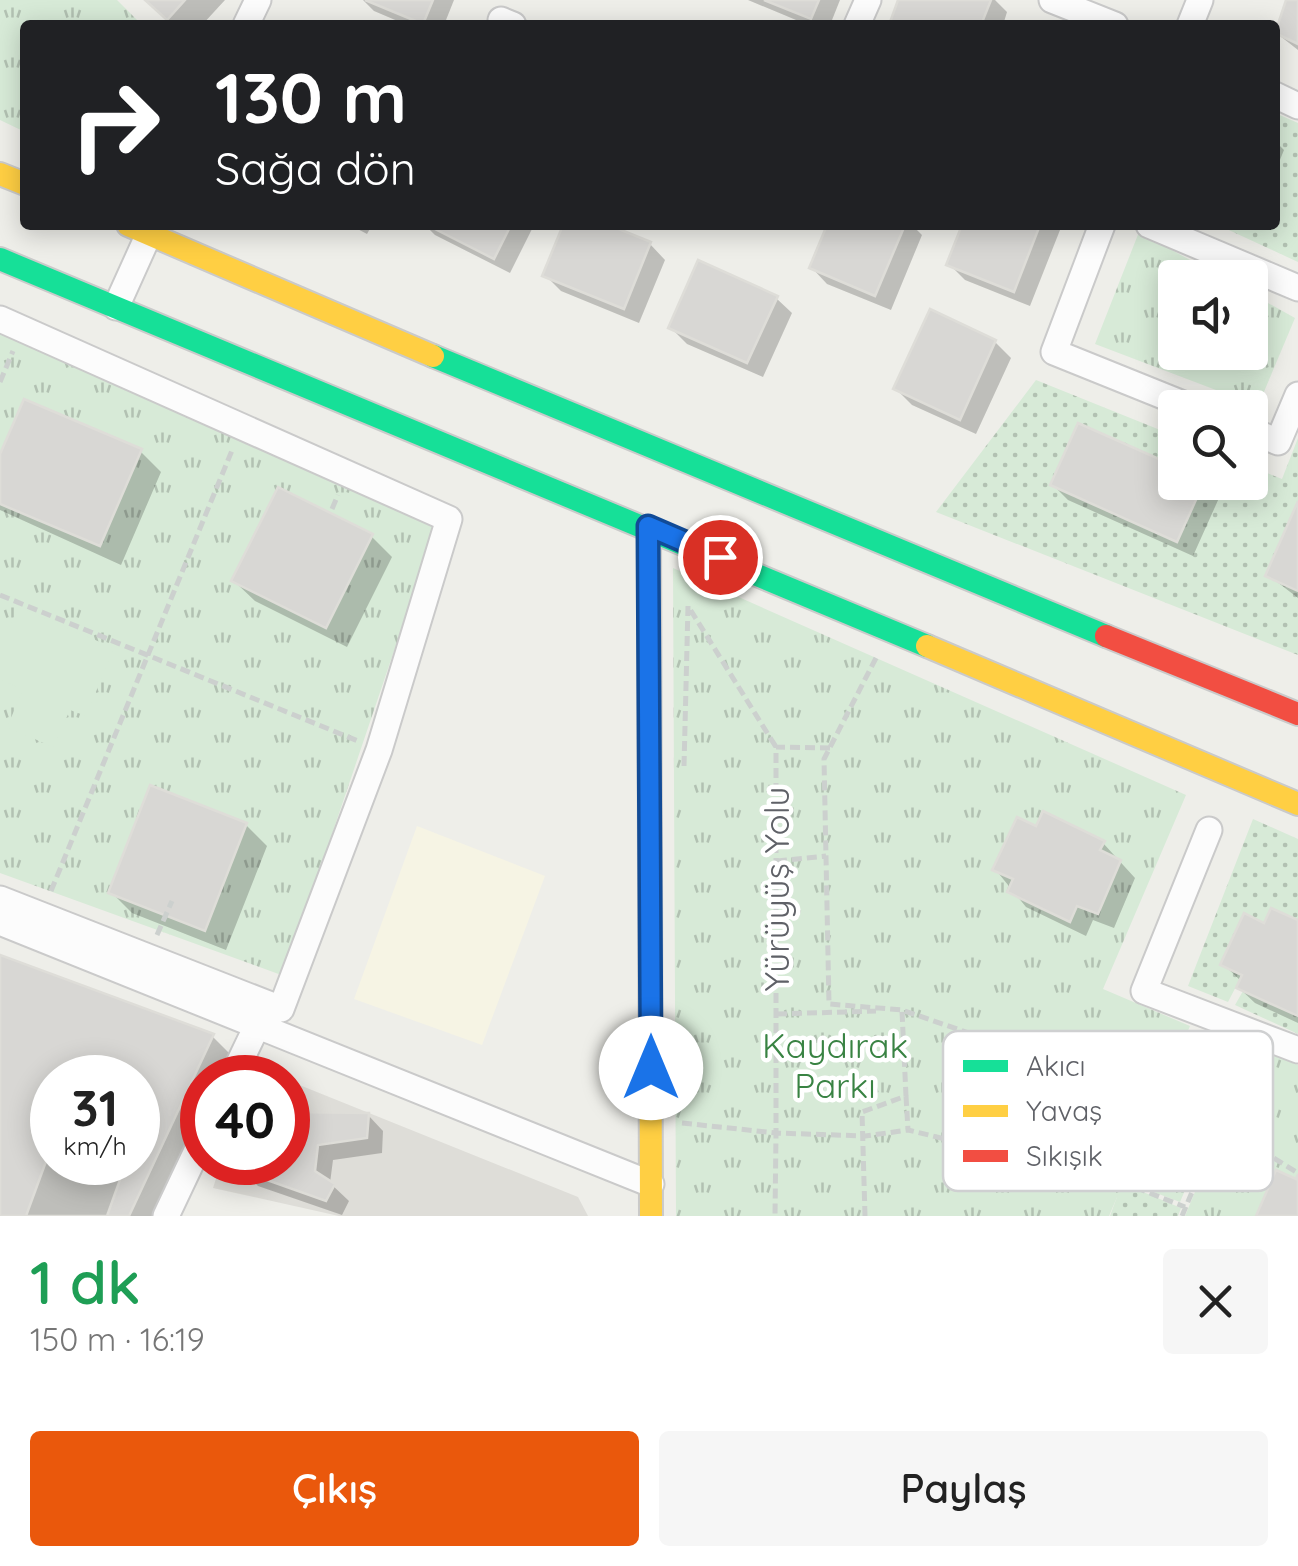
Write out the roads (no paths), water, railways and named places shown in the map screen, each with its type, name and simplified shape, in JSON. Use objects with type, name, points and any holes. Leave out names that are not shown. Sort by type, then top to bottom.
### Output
[{"type":"street","points":[[1052,0],[1102,20]]},
{"type":"street","points":[[116,307],[143,230]]},
{"type":"street","points":[[149,230],[696,468],[1298,714]]},
{"type":"street","points":[[1100,230],[1054,352],[1158,394]]},
{"type":"street","points":[[1160,230],[1298,288]]},
{"type":"street","points":[[0,259],[648,526],[1298,804]]},
{"type":"street","points":[[0,899],[281,1009],[379,750],[449,520],[10,326]]},
{"type":"street","points":[[1268,438],[1278,442],[1298,396]]},
{"type":"street","points":[[648,526],[651,1216]]},
{"type":"street","points":[[1208,830],[1144,991],[1254,1031]]},
{"type":"street","points":[[0,922],[652,1184]]},
{"type":"street","points":[[243,1055],[257,1026]]},
{"type":"street","points":[[1273,1039],[1298,1050]]},
{"type":"street","points":[[166,1216],[181,1185]]},
{"type":"park label","name":"Kaydırak Parkı","points":[[835,1065]]}]
